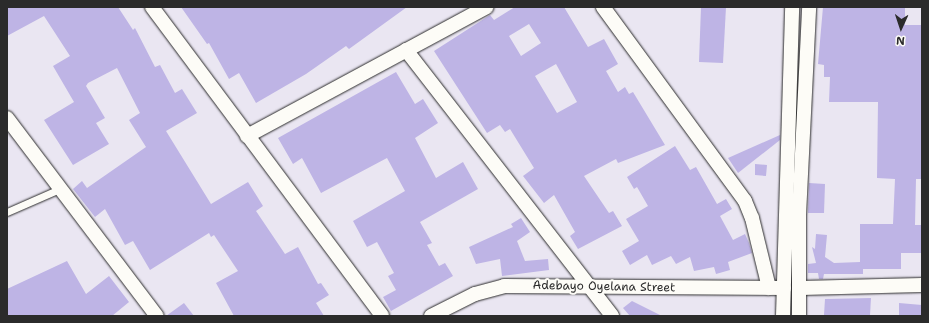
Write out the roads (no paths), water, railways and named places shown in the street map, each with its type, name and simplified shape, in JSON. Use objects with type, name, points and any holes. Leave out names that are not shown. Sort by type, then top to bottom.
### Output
[{"type":"street","points":[[152,7],[382,316]]},
{"type":"street","points":[[247,136],[487,7]]},
{"type":"street","points":[[603,7],[745,201],[752,218],[769,288]]},
{"type":"street","points":[[782,316],[792,7]]},
{"type":"street","points":[[799,316],[801,288],[799,215],[809,7]]},
{"type":"street","points":[[406,50],[612,316]]},
{"type":"street","points":[[7,118],[62,188],[157,316]]},
{"type":"street","points":[[801,288],[922,285]]},
{"type":"street","name":"Adebayo Oyelana Street","points":[[431,316],[474,294],[504,286],[592,289],[784,288]]},
{"type":"lane","points":[[7,212],[62,188]]}]
